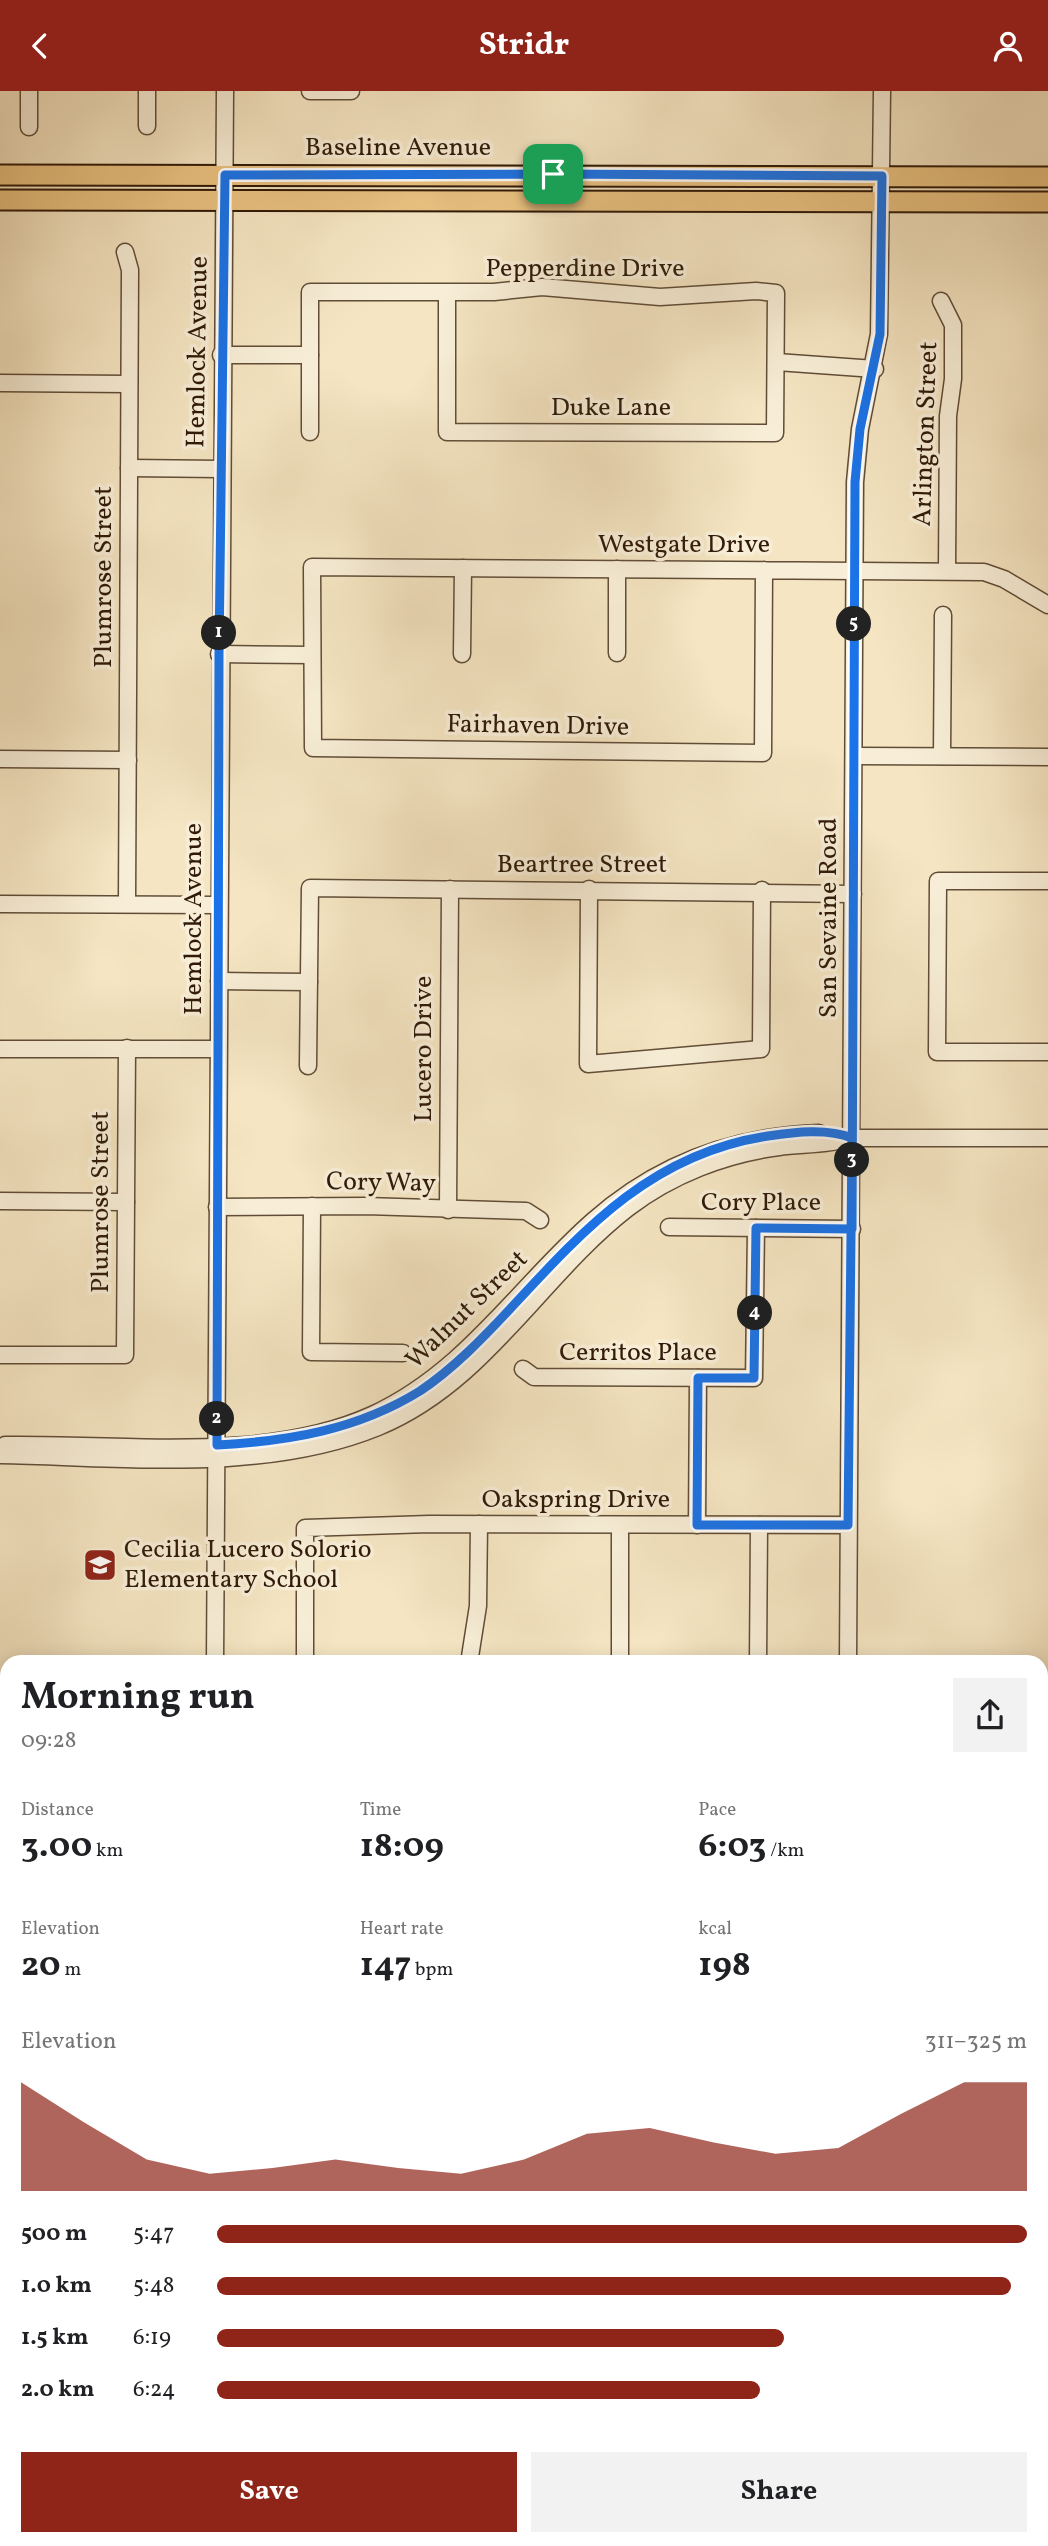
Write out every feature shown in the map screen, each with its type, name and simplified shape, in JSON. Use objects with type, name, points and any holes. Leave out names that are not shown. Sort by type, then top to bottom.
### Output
[{"type":"main road","name":"Baseline Avenue","points":[[0,175],[1048,177]]},
{"type":"main road","name":"Baseline Avenue","points":[[0,199],[1048,202]]},
{"type":"street","points":[[29,91],[29,127]]},
{"type":"street","points":[[147,91],[147,126]]},
{"type":"street","name":"Hemlock Avenue","points":[[215,1655],[219,654],[225,91]]},
{"type":"street","points":[[310,91],[351,91]]},
{"type":"street","name":"San Sevaine Road","points":[[848,1655],[854,571],[859,442],[875,369],[882,294],[882,91]]},
{"type":"street","name":"Plumrose Street","points":[[125,252],[130,269],[127,904]]},
{"type":"street","name":"Pepperdine Drive","points":[[310,355],[310,292],[447,293],[542,287],[660,297],[756,291],[776,293],[776,362]]},
{"type":"street","name":"Duke Lane","points":[[447,293],[447,432],[775,433],[776,362]]},
{"type":"street","name":"Arlington Street","points":[[941,301],[953,325],[953,379],[948,416],[947,571]]},
{"type":"street","points":[[221,355],[310,355],[310,432]]},
{"type":"street","points":[[776,362],[875,369]]},
{"type":"street","points":[[0,383],[129,384]]},
{"type":"street","points":[[129,468],[221,469]]},
{"type":"street","name":"Westgate Drive","points":[[312,655],[312,568],[984,572],[1004,579],[1048,605]]},
{"type":"street","points":[[462,654],[463,568]]},
{"type":"street","points":[[617,569],[617,653]]},
{"type":"street","name":"Fairhaven Drive","points":[[312,655],[313,748],[763,753],[764,570]]},
{"type":"street","points":[[942,756],[943,615]]},
{"type":"street","points":[[219,654],[312,655]]},
{"type":"street","points":[[855,756],[1048,757]]},
{"type":"street","points":[[0,759],[128,760]]},
{"type":"street","points":[[1048,881],[938,881],[937,1052],[1048,1052]]},
{"type":"street","name":"Beartree Street","points":[[309,982],[310,888],[762,890],[853,894]]},
{"type":"street","name":"Lucero Drive","points":[[448,1210],[450,889]]},
{"type":"street","points":[[589,889],[588,1063],[761,1049],[762,890]]},
{"type":"street","points":[[0,904],[219,905]]},
{"type":"street","points":[[219,981],[309,982],[309,1066]]},
{"type":"street","name":"Plumrose Street","points":[[0,1355],[125,1355],[127,1048]]},
{"type":"street","points":[[0,1049],[218,1049]]},
{"type":"street","points":[[0,1445],[217,1451],[266,1455],[325,1445],[380,1426],[441,1391],[466,1371],[592,1240],[629,1207],[694,1170],[728,1157],[761,1149],[837,1143],[852,1138],[1048,1138]]},
{"type":"street","points":[[0,1201],[126,1202]]},
{"type":"street","points":[[312,1206],[311,1352],[402,1353]]},
{"type":"street","name":"Cory Way","points":[[218,1207],[312,1206],[526,1211],[540,1220]]},
{"type":"street","name":"Cory Place","points":[[669,1227],[852,1229]]},
{"type":"street","name":"Cerritos Place","points":[[523,1369],[534,1377],[754,1378],[756,1228]]},
{"type":"street","points":[[697,1525],[698,1378]]},
{"type":"street","points":[[0,1455],[217,1451]]},
{"type":"street","points":[[470,1655],[478,1606],[479,1524]]},
{"type":"street","name":"Oakspring Drive","points":[[305,1655],[305,1528],[479,1524],[848,1525]]},
{"type":"street","points":[[620,1525],[620,1655]]},
{"type":"street","points":[[758,1655],[759,1525]]},
{"type":"place","name":"Cecilia Lucero Solorio Elementary School","points":[[100,1565]]},
{"type":"route","points":[[553,174],[225,175],[219,654],[217,1445],[280,1441],[335,1429],[371,1415],[420,1390],[489,1331],[592,1221],[640,1185],[668,1169],[696,1156],[750,1139],[837,1132],[852,1138],[852,1229],[848,1525],[697,1525],[698,1378],[754,1378],[756,1228],[852,1229],[855,482],[860,429],[875,369],[880,334],[882,176],[553,174]]}]
